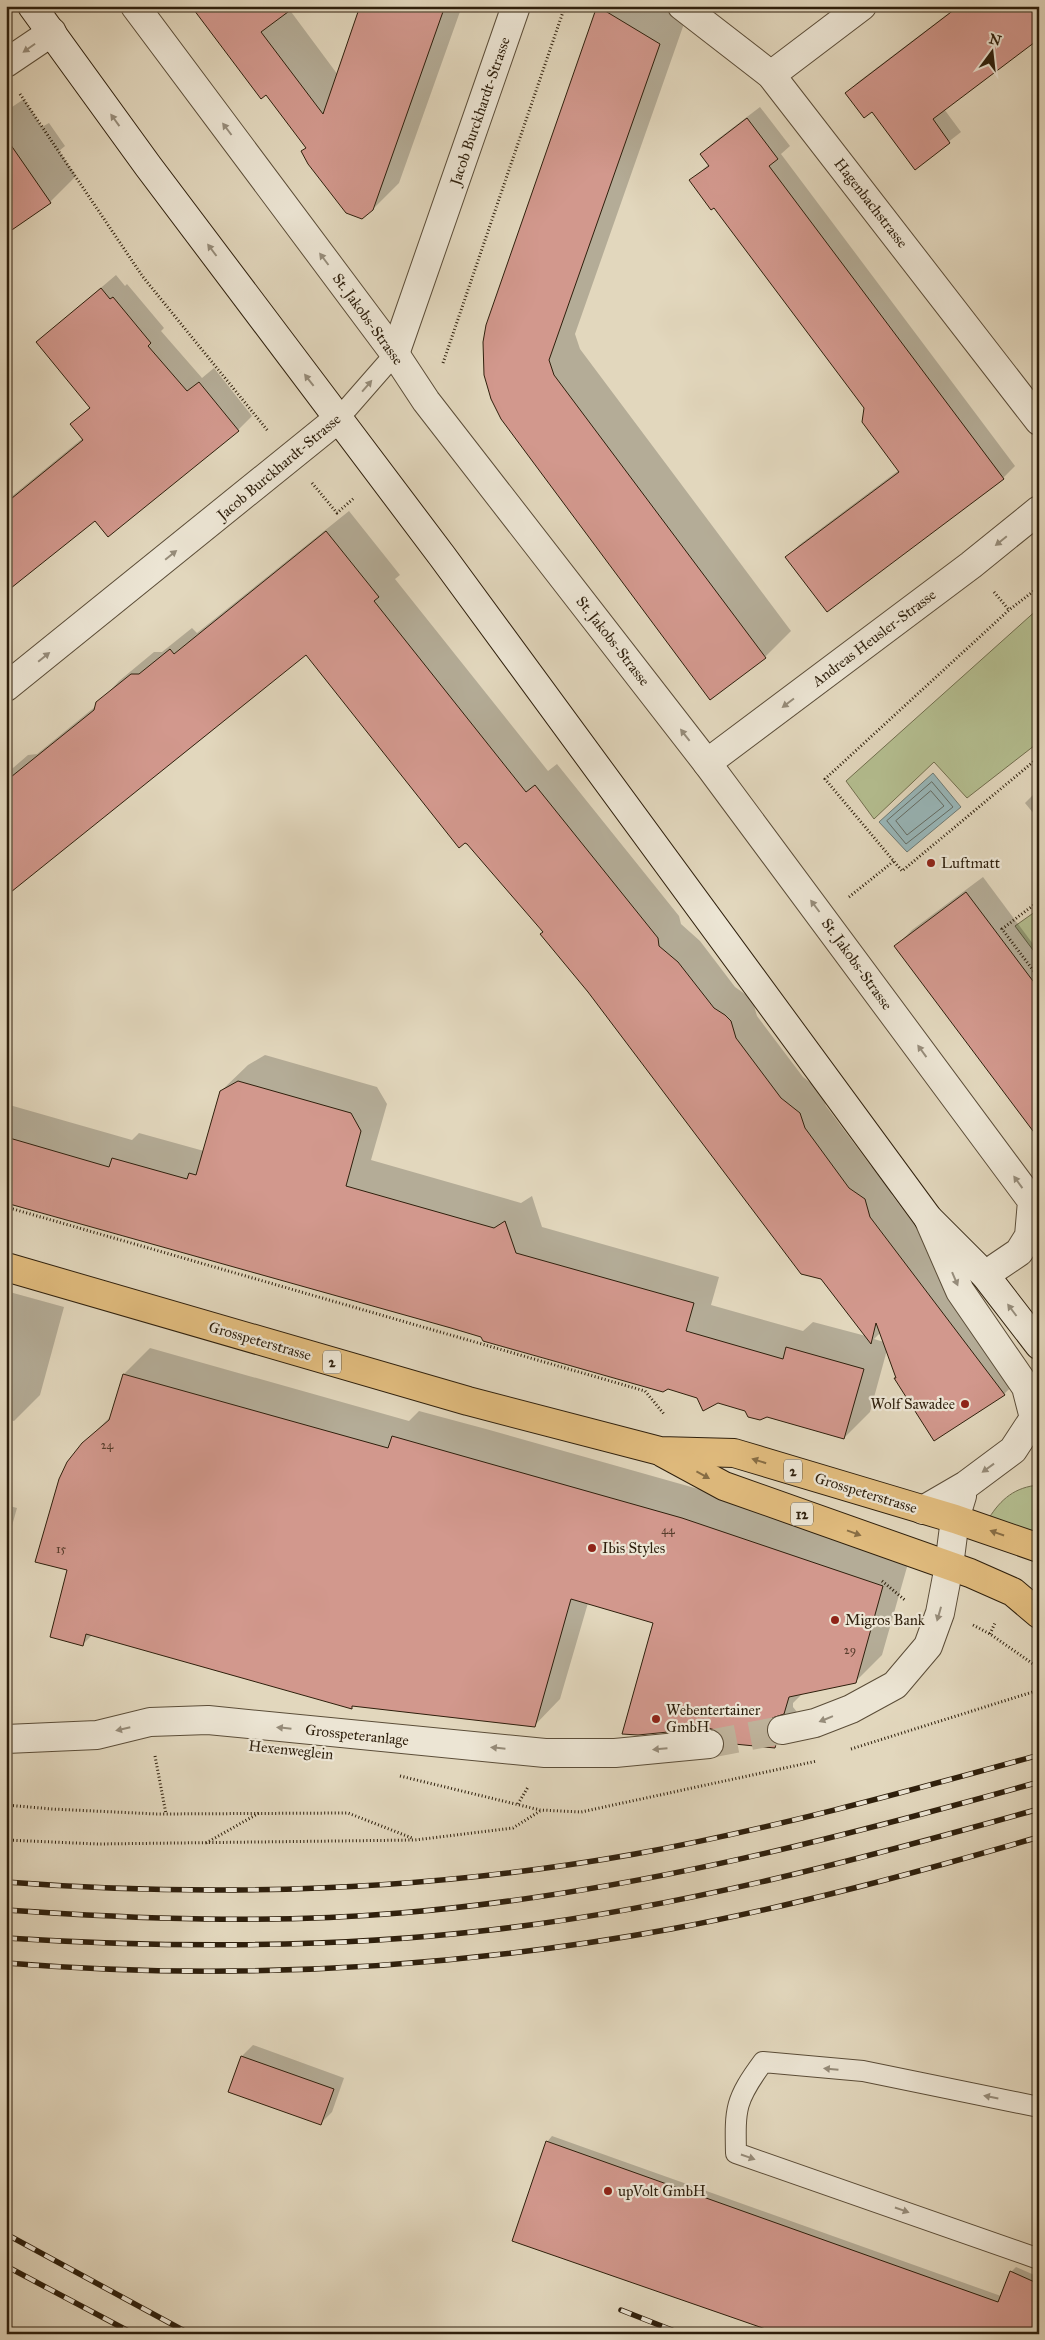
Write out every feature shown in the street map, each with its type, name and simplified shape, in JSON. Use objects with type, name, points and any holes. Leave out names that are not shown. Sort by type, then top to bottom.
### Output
[{"type":"main road","name":"Grosspeterstrasse","points":[[6,1267],[468,1401],[660,1451],[734,1453],[954,1519],[1039,1548]]},
{"type":"main road","name":"Grosspeterstrasse","points":[[660,1451],[724,1486],[1026,1593],[1039,1614]]},
{"type":"street","points":[[32,6],[148,166],[339,418],[928,1218],[985,1275],[1039,1345]]},
{"type":"street","name":"St. Jakobs-Strasse","points":[[135,6],[395,354],[432,409],[707,763],[1032,1201],[1029,1236],[1019,1252],[985,1275]]},
{"type":"street","name":"Jacob Burckhardt-Strasse","points":[[395,354],[516,6]]},
{"type":"street","name":"Hagenbachstrasse","points":[[682,6],[771,75],[1039,421]]},
{"type":"street","points":[[771,75],[862,6]]},
{"type":"street","points":[[6,63],[52,32]]},
{"type":"street","name":"Jacob Burckhardt-Strasse","points":[[6,688],[339,418]]},
{"type":"street","name":"Andreas Heusler-Strasse","points":[[707,763],[955,577],[1039,510]]},
{"type":"street","points":[[923,1510],[1026,1450],[1034,1418],[1026,1387],[960,1291],[928,1218]]},
{"type":"street","points":[[782,1730],[815,1723],[851,1709],[895,1685],[928,1646],[940,1613],[949,1566],[954,1519],[966,1485]]},
{"type":"street","name":"Grosspeteranlage","points":[[6,1739],[97,1735],[150,1722],[208,1720],[545,1753],[615,1753],[709,1744]]},
{"type":"lane","name":"Jacob Burckhardt-Strasse","points":[[339,418],[395,354]]},
{"type":"lane","points":[[1039,2107],[863,2071],[763,2062],[745,2085],[735,2111],[736,2153],[1039,2259]]},
{"type":"path","points":[[1039,587],[1009,610],[825,779],[902,871],[1039,757]]},
{"type":"path","points":[[847,898],[894,861]]},
{"type":"path","points":[[1039,901],[1002,929],[1039,978]]},
{"type":"path","points":[[6,1208],[645,1391],[662,1413],[672,1416]]},
{"type":"path","points":[[990,1634],[1039,1668]]},
{"type":"path","points":[[150,1722],[166,1814]]},
{"type":"path","points":[[145,1760],[164,1758]]},
{"type":"path","points":[[6,1840],[98,1844],[204,1844],[415,1840],[513,1828],[540,1810],[396,1775]]},
{"type":"path","points":[[6,1804],[52,1809],[166,1814],[348,1813],[415,1840]]},
{"type":"path","points":[[204,1844],[260,1813]]},
{"type":"green space","points":[[1039,608],[1039,742],[967,798],[934,762],[874,819],[846,781]]},
{"type":"green space","points":[[1039,909],[1039,958],[1015,926]]},
{"type":"green space","points":[[1039,1485],[1039,1536],[989,1518],[998,1505],[1009,1495],[1023,1488]]},
{"type":"water","points":[[933,773],[961,807],[907,852],[879,822]]},
{"type":"building","points":[[191,6],[296,6],[261,32],[323,114],[360,6],[445,6],[373,210],[362,219],[346,213],[308,164],[301,151],[306,148],[266,95],[261,99]]},
{"type":"building","points":[[597,6],[660,44],[549,360],[554,375],[766,658],[710,700],[501,419],[491,399],[484,375],[483,342],[486,325]]},
{"type":"building","points":[[959,6],[1039,6],[1039,39],[933,119],[950,143],[915,170],[872,112],[864,118],[845,93]]},
{"type":"building","points":[[747,118],[778,159],[769,166],[1004,479],[827,612],[785,557],[899,472],[862,422],[864,408],[714,208],[711,210],[689,180],[709,166],[700,154]]},
{"type":"building","points":[[6,138],[51,203],[6,234]]},
{"type":"building","points":[[101,288],[110,299],[113,297],[151,343],[148,346],[187,391],[199,382],[239,431],[108,537],[95,521],[6,592],[6,503],[83,440],[70,424],[90,408],[36,342]]},
{"type":"building","points":[[326,531],[379,597],[374,601],[526,792],[535,785],[658,938],[659,946],[678,962],[714,1008],[731,1021],[736,1038],[781,1098],[800,1113],[805,1128],[849,1188],[865,1199],[870,1217],[1005,1395],[934,1441],[894,1378],[896,1378],[876,1323],[871,1344],[821,1279],[801,1274],[588,992],[540,934],[543,932],[467,844],[465,843],[459,848],[306,655],[6,896],[6,781],[94,710],[96,702],[131,674],[139,674],[170,649],[174,654]]},
{"type":"building","points":[[966,892],[1039,989],[1039,1139],[894,946]]},
{"type":"building","points":[[238,1081],[351,1113],[361,1131],[346,1186],[494,1228],[505,1221],[516,1253],[694,1303],[686,1331],[783,1359],[786,1347],[864,1369],[844,1439],[767,1417],[760,1420],[748,1417],[745,1411],[718,1403],[703,1411],[697,1398],[668,1389],[663,1392],[483,1341],[481,1337],[451,1328],[6,1203],[6,1137],[109,1167],[112,1158],[187,1179],[189,1173],[196,1175],[220,1091]]},
{"type":"building","points":[[123,1374],[388,1448],[392,1436],[682,1518],[883,1586],[856,1683],[789,1697],[784,1714],[772,1718],[767,1726],[767,1734],[776,1744],[775,1748],[724,1743],[721,1735],[715,1730],[708,1728],[638,1735],[622,1734],[653,1623],[571,1599],[535,1727],[352,1706],[352,1709],[86,1634],[83,1646],[50,1637],[67,1570],[35,1562],[59,1479],[67,1462],[82,1443],[109,1420]]},
{"type":"building","points":[[241,2056],[334,2089],[321,2125],[228,2092]]},
{"type":"building","name":"upVolt GmbH","points":[[546,2141],[998,2302],[1010,2271],[1039,2284],[1039,2334],[780,2334],[512,2241]]},
{"type":"tunnel","points":[[709,1744],[782,1730]]},
{"type":"railway","points":[[6,1882],[164,1890],[243,1890],[322,1888],[479,1876],[635,1854],[737,1833],[888,1796],[1039,1755]]},
{"type":"railway","points":[[6,1910],[154,1918],[253,1919],[400,1913],[481,1905],[643,1879],[722,1863],[881,1825],[1039,1782]]},
{"type":"railway","points":[[6,1938],[127,1944],[309,1944],[369,1941],[490,1930],[560,1921],[698,1896],[835,1864],[1039,1809]]},
{"type":"railway","points":[[6,1963],[173,1971],[256,1971],[340,1968],[506,1954],[671,1929],[764,1910],[902,1875],[1039,1837]]},
{"type":"railway","points":[[6,2234],[190,2334]]},
{"type":"railway","points":[[6,2266],[134,2334]]},
{"type":"railway","points":[[621,2310],[682,2334]]},
{"type":"place","name":"Luftmatt","points":[[931,863]]},
{"type":"place","name":"Wolf Sawadee","points":[[965,1404]]},
{"type":"place","name":"Ibis Styles","points":[[592,1548]]},
{"type":"place","name":"Migros Bank","points":[[835,1620]]},
{"type":"place","name":"Webentertainer GmbH","points":[[656,1719]]},
{"type":"place","name":"upVolt GmbH","points":[[608,2191]]}]
